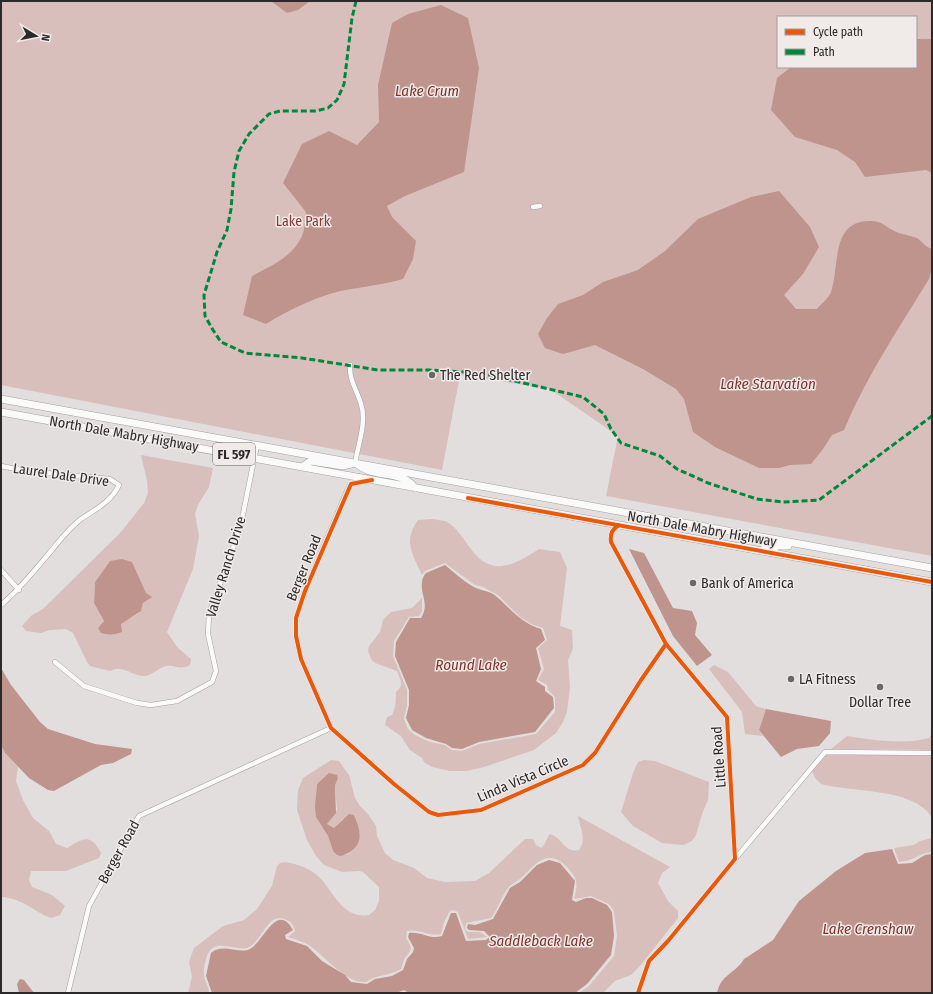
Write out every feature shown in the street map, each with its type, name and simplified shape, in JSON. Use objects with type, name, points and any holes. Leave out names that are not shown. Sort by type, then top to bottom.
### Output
[{"type":"main road","name":"North Dale Mabry Highway","points":[[1,399],[932,568]]},
{"type":"main road","name":"North Dale Mabry Highway","points":[[1,412],[932,582]]},
{"type":"main road","points":[[303,466],[311,461],[343,466],[355,463],[370,471],[404,478],[415,488]]},
{"type":"main road","points":[[756,536],[772,552],[786,558],[932,585]]},
{"type":"main road","points":[[772,552],[772,548],[783,545],[845,556],[857,554]]},
{"type":"street","points":[[533,207],[540,206]]},
{"type":"street","points":[[350,365],[349,374],[361,404],[363,418],[355,463]]},
{"type":"street","name":"Valley Ranch Drive","points":[[55,662],[84,686],[136,703],[151,705],[177,701],[212,682],[216,671],[208,634],[209,614],[240,529],[257,445]]},
{"type":"street","name":"Laurel Dale Drive","points":[[1,466],[26,471],[110,479],[119,485],[114,495],[80,520],[67,532],[19,590],[1,605]]},
{"type":"street","name":"Berger Road","points":[[68,993],[89,906],[139,816],[331,728],[301,659],[296,636],[296,618],[305,591],[351,484],[372,480]]},
{"type":"street","name":"Little Road","points":[[619,526],[613,530],[610,535],[611,542],[666,644],[727,717],[735,859]]},
{"type":"street","points":[[1,570],[19,590]]},
{"type":"street","name":"Linda Vista Circle","points":[[331,728],[394,784],[429,812],[438,815],[481,810],[583,765],[595,753],[641,680],[666,644]]},
{"type":"street","points":[[638,993],[649,961],[668,941],[825,752],[932,753]]},
{"type":"green space","name":"Lake Park","points":[[1,1],[932,1],[932,556],[606,496],[618,436],[550,389],[460,375],[442,470],[1,385]]},
{"type":"green space","points":[[141,455],[213,468],[209,487],[198,505],[195,514],[199,536],[193,569],[167,632],[177,647],[191,659],[190,665],[186,667],[166,666],[149,675],[143,676],[122,669],[114,669],[110,671],[90,666],[73,633],[66,629],[50,630],[41,633],[26,631],[22,626],[32,615],[43,609],[121,532],[144,503],[148,493]],"holes":[[[110,561],[131,562],[146,593],[151,597],[143,603],[139,613],[122,623],[120,627],[98,628],[104,621],[94,603],[95,582]]]},
{"type":"green space","points":[[432,519],[445,521],[450,524],[459,532],[476,555],[484,562],[493,566],[501,566],[519,561],[539,549],[560,552],[567,568],[560,626],[572,630],[573,649],[568,660],[570,687],[567,712],[563,722],[556,733],[534,750],[484,767],[467,771],[450,771],[432,767],[410,750],[401,736],[385,725],[387,717],[392,715],[396,704],[396,692],[401,685],[401,682],[397,671],[375,663],[371,659],[368,651],[369,646],[380,632],[383,620],[391,612],[412,608],[422,598],[422,612],[419,616],[409,617],[394,641],[393,656],[407,690],[407,705],[404,719],[408,729],[415,735],[430,742],[445,745],[452,750],[462,751],[479,744],[536,734],[555,712],[555,697],[548,690],[547,685],[538,680],[544,669],[538,648],[547,640],[543,628],[531,624],[520,617],[498,595],[483,587],[475,585],[445,563],[425,571],[422,575],[412,554],[410,541],[411,535],[418,520]]},
{"type":"green space","points":[[714,665],[728,672],[756,706],[766,709],[759,730],[763,736],[745,734],[742,712],[709,669]]},
{"type":"green space","points":[[932,734],[932,750],[831,749],[847,736],[878,740],[909,741],[929,738]]},
{"type":"green space","points":[[1,745],[5,753],[18,767],[16,781],[23,800],[33,818],[49,831],[56,844],[67,848],[86,839],[94,842],[101,853],[99,858],[66,871],[31,871],[29,880],[32,887],[52,895],[65,906],[60,915],[51,918],[21,902],[1,897]]},
{"type":"green space","points":[[827,754],[932,755],[932,817],[923,807],[910,800],[881,793],[821,784],[815,778],[812,771]]},
{"type":"green space","points":[[331,760],[339,761],[349,775],[355,798],[376,826],[377,836],[385,853],[393,860],[414,868],[427,878],[445,882],[475,881],[489,873],[525,839],[533,839],[536,845],[541,848],[550,834],[558,838],[570,850],[579,850],[583,838],[578,816],[670,867],[662,873],[658,883],[668,901],[678,911],[678,918],[640,966],[631,975],[615,981],[603,993],[579,993],[589,986],[614,956],[617,936],[614,911],[609,904],[591,896],[574,899],[576,883],[574,876],[561,862],[554,858],[548,858],[537,863],[509,887],[491,918],[466,923],[465,929],[468,932],[480,932],[487,937],[468,939],[458,912],[454,910],[450,911],[444,922],[441,934],[436,935],[412,930],[407,931],[406,938],[411,949],[404,960],[401,969],[392,973],[370,979],[366,982],[351,979],[309,945],[288,937],[295,931],[294,927],[290,922],[280,918],[274,919],[265,928],[257,940],[247,948],[217,946],[212,948],[207,957],[204,970],[204,976],[209,993],[188,993],[192,977],[189,962],[194,948],[223,926],[244,920],[257,909],[272,886],[277,866],[282,862],[305,867],[314,873],[322,880],[341,904],[353,913],[369,915],[375,910],[379,901],[379,887],[363,872],[342,872],[324,865],[316,856],[307,840],[297,810],[298,790],[303,778]],"holes":[[[322,780],[335,784],[337,810],[327,824],[334,828],[343,819],[354,815],[359,832],[358,843],[351,852],[346,855],[333,851],[328,836],[316,817],[317,784]]]},
{"type":"green space","points":[[644,760],[655,761],[709,782],[708,800],[696,835],[692,841],[683,845],[662,843],[633,826],[621,812],[633,773],[638,762]]},
{"type":"green space","points":[[932,838],[932,852],[899,862],[894,848],[914,845],[920,841]]},
{"type":"water","points":[[271,1],[310,1],[298,10],[287,13]]},
{"type":"water","name":"Lake Crum","points":[[441,5],[468,18],[479,68],[464,172],[405,196],[387,206],[392,217],[416,241],[413,259],[403,279],[329,294],[296,307],[266,324],[243,315],[252,276],[286,256],[297,245],[302,235],[305,225],[306,212],[283,183],[302,144],[329,131],[357,145],[379,122],[378,85],[392,23],[408,14]]},
{"type":"water","points":[[917,39],[932,39],[932,173],[926,170],[865,177],[855,162],[837,150],[795,137],[771,110],[777,78],[790,68],[917,68]]},
{"type":"water","name":"Lake Starvation","points":[[779,191],[810,227],[819,247],[803,274],[784,295],[796,309],[817,309],[829,296],[834,281],[839,246],[843,236],[849,228],[859,222],[879,222],[895,232],[917,238],[932,249],[932,268],[929,279],[862,391],[844,430],[832,435],[811,464],[790,465],[779,468],[759,468],[715,447],[693,432],[684,399],[676,389],[643,369],[595,345],[563,354],[545,348],[538,334],[547,318],[558,304],[583,295],[603,282],[638,270],[665,251],[698,219],[751,197]]},
{"type":"water","points":[[629,549],[644,553],[673,608],[692,611],[697,623],[695,635],[712,655],[697,666],[673,636]]},
{"type":"water","points":[[122,559],[132,562],[146,593],[152,597],[143,603],[141,611],[121,624],[122,632],[117,634],[101,633],[98,628],[104,621],[94,603],[95,582],[110,561]]},
{"type":"water","name":"Round Lake","points":[[445,565],[461,579],[472,586],[494,595],[522,620],[541,629],[545,640],[536,648],[541,669],[536,681],[545,687],[545,691],[553,697],[554,708],[535,732],[479,742],[462,749],[452,748],[446,744],[426,738],[412,730],[406,718],[409,705],[409,690],[395,656],[396,642],[410,618],[421,618],[424,613],[425,604],[422,580],[426,573]]},
{"type":"water","points":[[1,668],[11,685],[40,722],[48,729],[95,744],[132,749],[131,754],[113,763],[101,765],[54,791],[48,790],[29,778],[5,753],[1,745]]},
{"type":"water","points":[[766,709],[831,721],[830,733],[819,746],[797,749],[781,757],[759,730]]},
{"type":"water","points":[[329,773],[337,775],[338,778],[335,785],[336,813],[327,824],[334,828],[349,814],[354,815],[360,834],[357,845],[354,849],[341,856],[337,855],[333,851],[328,836],[316,817],[315,806],[317,784]]},
{"type":"water","name":"Lake Crenshaw","points":[[892,849],[898,864],[912,863],[925,855],[932,854],[932,993],[717,993],[725,978],[737,968],[744,959],[773,940],[799,901],[836,871],[865,853]]},
{"type":"water","name":"Saddleback Lake","points":[[549,860],[560,863],[575,881],[572,900],[576,902],[586,898],[592,898],[607,905],[612,912],[614,936],[611,955],[587,984],[575,993],[409,993],[404,990],[396,993],[212,993],[206,976],[211,953],[215,950],[224,948],[243,951],[248,950],[259,941],[275,922],[281,920],[287,922],[293,930],[285,935],[286,939],[307,946],[322,961],[345,975],[351,982],[367,984],[375,979],[392,976],[403,970],[407,959],[413,952],[414,948],[408,937],[409,933],[418,933],[433,937],[442,936],[451,913],[456,913],[466,941],[486,940],[490,937],[484,931],[469,930],[467,928],[468,924],[475,925],[493,919],[510,888],[520,882],[537,865]]},
{"type":"water","points":[[20,979],[24,980],[34,993],[19,993],[17,984]]},
{"type":"marked path","points":[[356,1],[352,18],[344,84],[337,100],[328,108],[316,111],[280,111],[269,114],[249,134],[239,151],[234,172],[231,209],[227,230],[217,252],[204,295],[205,316],[221,342],[245,353],[302,358],[378,370],[429,370],[481,373],[583,397],[604,414],[611,429],[621,443],[660,456],[677,469],[708,483],[757,499],[783,502],[819,500],[932,416]]},
{"type":"cycle path","points":[[372,480],[351,484],[305,591],[296,618],[296,636],[301,659],[331,728],[394,784],[429,812],[438,815],[481,810],[583,765],[595,753],[641,680],[666,644]]},
{"type":"cycle path","points":[[468,498],[932,582]]},
{"type":"cycle path","points":[[619,525],[612,532],[611,542],[666,644],[727,717],[735,859],[668,941],[649,961],[638,993]]},
{"type":"place","name":"The Red Shelter","points":[[432,375]]},
{"type":"place","name":"Bank of America","points":[[693,583]]},
{"type":"place","name":"LA Fitness","points":[[791,679]]},
{"type":"place","name":"Dollar Tree","points":[[880,687]]}]
